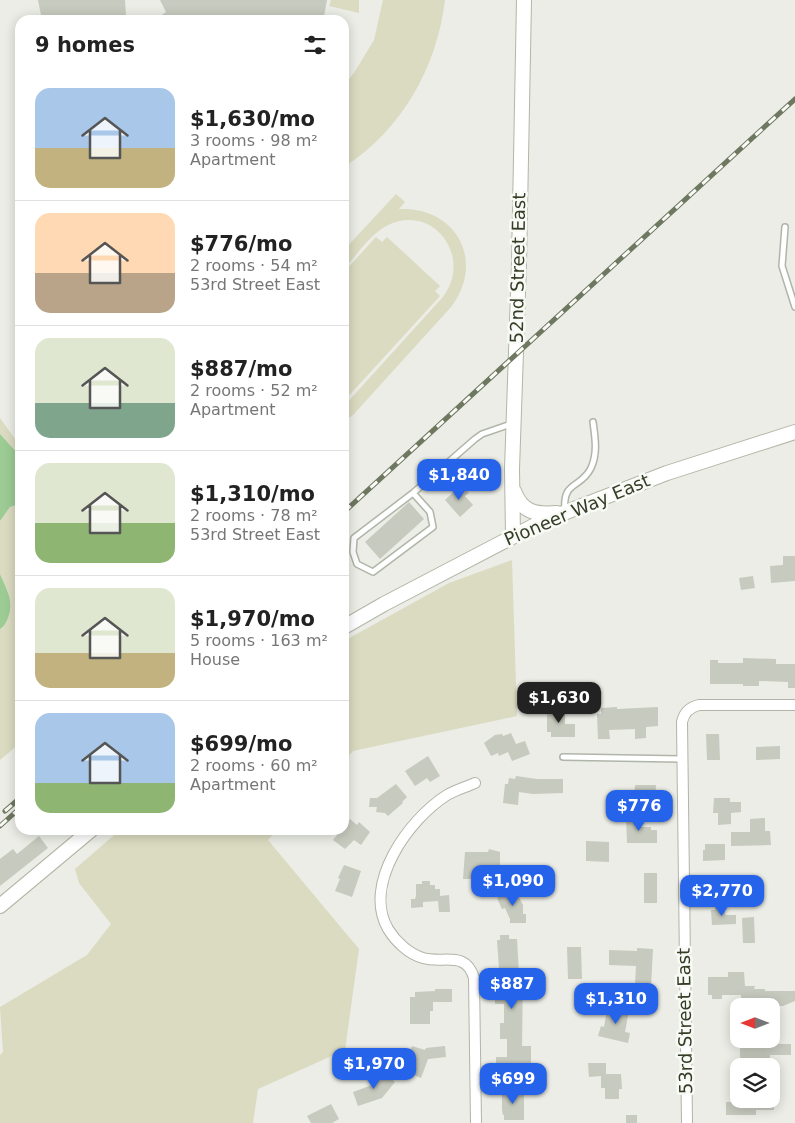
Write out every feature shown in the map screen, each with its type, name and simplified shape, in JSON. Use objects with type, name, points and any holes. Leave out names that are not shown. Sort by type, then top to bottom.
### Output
[{"type":"main road","name":"52nd Street East","points":[[513,536],[524,0]]},
{"type":"main road","name":"Pioneer Way East","points":[[349,624],[513,536],[565,512],[667,473],[795,432]]},
{"type":"main road","points":[[513,488],[521,504],[530,511],[565,512]]},
{"type":"main road","points":[[0,906],[85,835]]},
{"type":"street","name":"53rd Street East","points":[[687,1123],[681,759],[683,716],[694,706],[699,705],[795,705]]},
{"type":"street","points":[[475,783],[447,795],[411,828],[387,866],[380,893],[387,927],[395,939],[403,946],[424,958],[460,960],[469,966],[472,971],[474,978],[476,1123]]},
{"type":"lane","points":[[785,227],[782,266],[795,307]]},
{"type":"lane","points":[[565,512],[564,496],[567,490],[584,477],[590,469],[595,456],[596,444],[593,422]]},
{"type":"lane","points":[[413,493],[430,512],[433,528],[373,572],[357,564],[353,552],[354,538],[413,493],[482,434],[514,424]]},
{"type":"lane","points":[[563,757],[681,759]]},
{"type":"shaded area","points":[[331,0],[359,0],[359,13],[329,6]]},
{"type":"shaded area","points":[[383,0],[445,0],[441,25],[434,49],[425,73],[413,95],[383,135],[349,163],[349,79],[374,40]]},
{"type":"shaded area","points":[[396,194],[405,202],[399,209],[419,210],[436,217],[450,227],[460,240],[465,255],[466,272],[461,289],[451,307],[349,418],[349,400],[442,298],[451,282],[454,267],[451,252],[444,238],[434,228],[420,222],[405,220],[381,229],[349,263],[349,245]]},
{"type":"shaded area","points":[[376,237],[382,242],[387,237],[440,286],[435,291],[440,296],[349,396],[349,267]]},
{"type":"shaded area","points":[[0,418],[15,439],[15,450],[0,434]]},
{"type":"shaded area","points":[[0,434],[15,450],[15,506],[10,507],[0,521]]},
{"type":"shaded area","points":[[15,506],[15,747],[0,760],[0,629],[3,628],[8,592],[0,574],[0,521],[10,507]]},
{"type":"shaded area","points":[[512,560],[517,716],[353,751],[349,755],[349,638],[449,583]]},
{"type":"shaded area","points":[[0,574],[9,597],[10,608],[7,620],[0,629]]},
{"type":"shaded area","points":[[114,835],[272,835],[268,840],[359,949],[345,1050],[258,1089],[253,1123],[0,1123],[0,1055],[3,1052],[0,1007],[87,955],[111,924],[79,883],[75,869]]},
{"type":"building","points":[[38,0],[125,0],[126,15],[41,15]]},
{"type":"building","points":[[160,0],[327,0],[324,15],[162,15],[166,12]]},
{"type":"building","points":[[461,485],[469,493],[465,496],[473,505],[460,517],[445,500]]},
{"type":"building","points":[[409,502],[424,519],[380,559],[365,542]]},
{"type":"building","points":[[783,556],[795,556],[795,581],[771,583],[770,566],[783,565]]},
{"type":"building","points":[[753,576],[755,588],[741,590],[739,578]]},
{"type":"building","points":[[743,658],[776,659],[776,664],[795,664],[795,688],[788,688],[788,682],[759,681],[759,686],[710,684],[710,660],[718,660],[718,663],[743,663]]},
{"type":"building","points":[[617,707],[617,709],[658,707],[658,726],[646,727],[646,738],[635,739],[635,729],[609,730],[610,739],[598,739],[597,714],[601,714],[601,708]]},
{"type":"building","points":[[565,709],[565,724],[575,724],[575,737],[551,737],[551,732],[547,732],[547,710]]},
{"type":"building","points":[[511,733],[516,744],[525,741],[530,754],[512,761],[508,752],[499,756],[498,753],[491,756],[484,743],[495,735],[502,734],[503,736]]},
{"type":"building","points":[[706,734],[719,734],[720,760],[707,760]]},
{"type":"building","points":[[780,746],[780,759],[756,760],[756,747]]},
{"type":"building","points":[[428,756],[440,776],[430,782],[427,778],[415,786],[405,771]]},
{"type":"building","points":[[516,776],[537,779],[563,779],[563,793],[533,794],[519,792],[518,805],[503,803],[505,784],[508,784],[509,778],[515,779]]},
{"type":"building","points":[[396,784],[407,797],[388,816],[385,813],[376,812],[377,807],[369,807],[370,798],[377,798]]},
{"type":"building","points":[[635,785],[656,785],[655,800],[634,799]]},
{"type":"building","points":[[714,798],[730,798],[730,802],[741,802],[741,812],[731,813],[731,824],[718,825],[718,813],[713,813]]},
{"type":"building","points":[[626,814],[635,814],[635,827],[651,827],[651,830],[657,830],[657,843],[627,843]]},
{"type":"building","points":[[765,818],[765,831],[770,831],[771,845],[731,846],[731,832],[750,832],[750,819]]},
{"type":"building","points":[[350,819],[357,825],[359,822],[370,832],[361,845],[354,840],[345,849],[333,840],[337,835],[349,835]]},
{"type":"building","points":[[39,836],[48,848],[0,886],[0,859],[13,849],[17,854]]},
{"type":"building","points":[[586,841],[609,842],[609,862],[586,861]]},
{"type":"building","points":[[705,844],[725,844],[725,860],[703,861]]},
{"type":"building","points":[[489,849],[500,852],[500,869],[476,869],[476,879],[463,879],[465,852],[488,852]]},
{"type":"building","points":[[344,865],[361,871],[352,897],[335,891]]},
{"type":"building","points":[[644,873],[657,873],[657,903],[644,903]]},
{"type":"building","points":[[422,881],[430,881],[430,885],[435,885],[435,889],[440,889],[440,896],[449,895],[450,912],[439,912],[438,901],[423,902],[423,907],[411,908],[411,899],[415,899],[416,896],[416,884],[422,884]]},
{"type":"building","points":[[514,888],[523,905],[526,923],[510,923],[505,908],[502,909],[497,898]]},
{"type":"building","points":[[722,903],[725,915],[736,915],[736,924],[712,925],[711,910],[715,910],[715,904]]},
{"type":"building","points":[[754,917],[755,943],[743,943],[742,918]]},
{"type":"building","points":[[500,935],[509,935],[509,939],[517,939],[519,975],[523,975],[522,1046],[531,1046],[531,1072],[496,1072],[496,1057],[507,1057],[507,1039],[500,1039],[500,1023],[504,1023],[504,1004],[495,1004],[495,992],[505,992],[505,968],[499,968],[497,940],[500,940]]},
{"type":"building","points":[[567,947],[581,947],[582,979],[568,979]]},
{"type":"building","points":[[637,948],[653,949],[651,986],[635,985],[636,966],[609,965],[609,950],[637,951]]},
{"type":"building","points":[[728,972],[744,972],[745,986],[755,986],[754,989],[765,989],[765,991],[795,991],[795,1001],[780,1006],[780,998],[741,998],[741,995],[722,995],[722,999],[712,999],[712,995],[708,995],[708,977],[728,977]]},
{"type":"building","points":[[435,989],[452,989],[452,1002],[433,1002],[433,1011],[430,1011],[430,1024],[410,1024],[410,997],[415,997],[415,992],[435,991]]},
{"type":"building","points":[[618,1003],[626,1004],[625,1009],[629,1010],[625,1032],[630,1033],[628,1043],[598,1036],[601,1026],[604,1027],[607,1010],[616,1012]]},
{"type":"building","points":[[780,1044],[791,1044],[791,1055],[770,1055],[770,1058],[740,1058],[740,1048],[780,1048]]},
{"type":"building","points":[[412,1046],[425,1050],[426,1048],[445,1046],[446,1057],[428,1059],[421,1078],[398,1069],[401,1060],[407,1062]]},
{"type":"building","points":[[588,1063],[606,1063],[606,1074],[621,1074],[622,1089],[619,1089],[619,1099],[605,1099],[605,1088],[601,1088],[601,1076],[589,1077]]},
{"type":"building","points":[[383,1071],[395,1082],[382,1098],[358,1106],[353,1092],[372,1085]]},
{"type":"building","points":[[502,1088],[514,1088],[514,1094],[524,1094],[524,1120],[504,1120]]},
{"type":"building","points":[[726,1102],[730,1102],[730,1108],[774,1108],[774,1110],[756,1110],[756,1115],[726,1115]]},
{"type":"building","points":[[331,1104],[339,1119],[332,1123],[311,1123],[307,1116]]},
{"type":"building","points":[[626,1115],[637,1115],[637,1123],[626,1123]]},
{"type":"railway","points":[[349,507],[795,99]]},
{"type":"railway","points":[[5,811],[15,802]]},
{"type":"railway","points":[[0,826],[15,812]]}]
